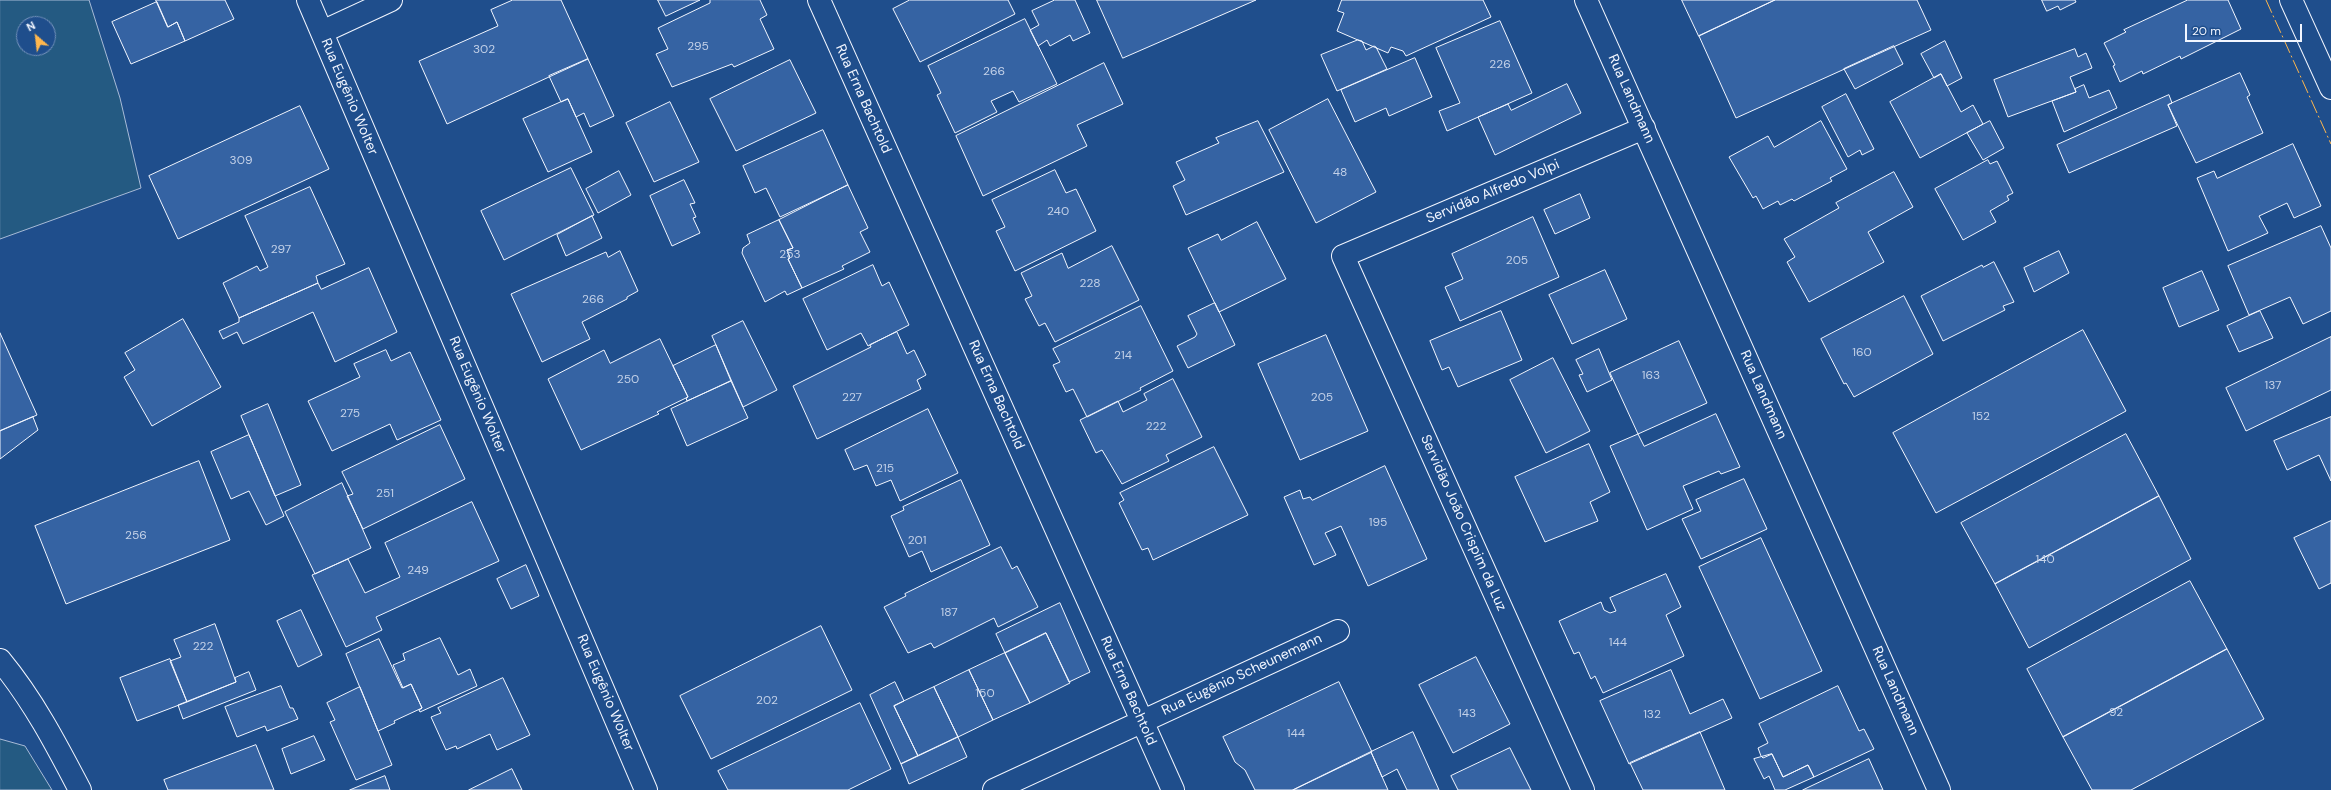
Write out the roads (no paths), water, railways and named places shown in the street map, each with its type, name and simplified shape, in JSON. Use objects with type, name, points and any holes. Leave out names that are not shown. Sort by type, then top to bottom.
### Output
[{"type":"street","name":"Rua Eugênio Wolter","points":[[308,0],[646,790]]},
{"type":"street","points":[[322,32],[391,0]]},
{"type":"street","name":"Rua Erna Bachtold","points":[[819,0],[1172,790]]},
{"type":"street","name":"Rua Landmann","points":[[1586,0],[1939,790]]},
{"type":"street","points":[[2291,0],[2331,88]]},
{"type":"street","name":"Servidão Alfredo Volpi","points":[[1343,256],[1644,128]]},
{"type":"street","name":"Servidão João Crispim da Luz","points":[[1343,256],[1583,790]]},
{"type":"street","name":"Rua Eugênio Scheunemann","points":[[994,790],[1338,631]]},
{"type":"street","points":[[0,660],[23,688],[52,735],[80,790]]}]
